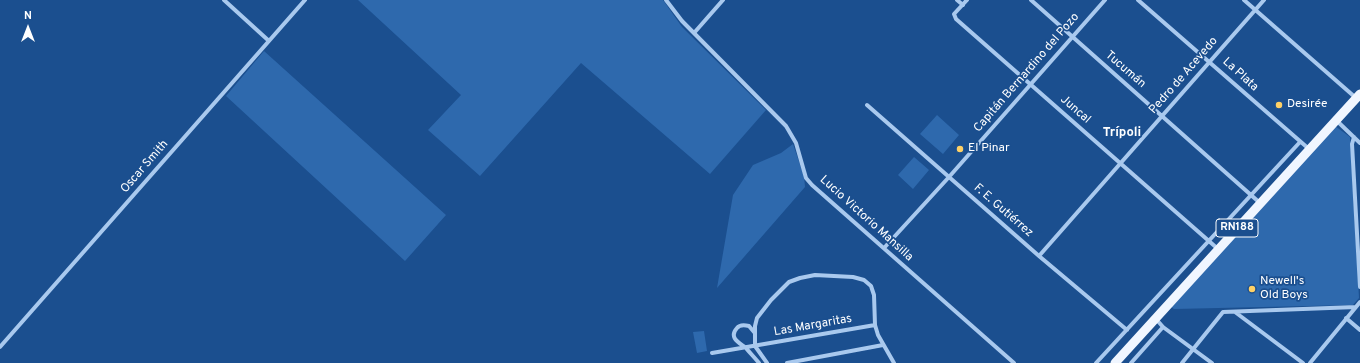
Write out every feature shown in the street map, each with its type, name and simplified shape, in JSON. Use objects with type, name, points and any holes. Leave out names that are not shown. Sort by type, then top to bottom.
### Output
[{"type":"main road","name":"RN188","points":[[1115,363],[1358,96]]},
{"type":"street","points":[[224,0],[269,41]]},
{"type":"street","name":"Oscar Smith","points":[[0,347],[305,0]]},
{"type":"street","name":"Lucio Victorio Mansilla","points":[[666,0],[682,21],[786,126],[796,143],[806,178],[812,185],[1014,363]]},
{"type":"street","points":[[694,33],[723,0]]},
{"type":"street","points":[[957,0],[963,5],[967,0]]},
{"type":"street","name":"Tucumán","points":[[1031,0],[1260,203]]},
{"type":"street","name":"Capitán Bernardino del Pozo","points":[[884,248],[949,177],[1105,0]]},
{"type":"street","name":"La Plata","points":[[1138,0],[1309,150]]},
{"type":"street","points":[[1244,0],[1358,96]]},
{"type":"street","name":"Pedro de Acevedo","points":[[1039,256],[1264,0]]},
{"type":"street","name":"Juncal","points":[[963,5],[954,14],[956,19],[1218,249]]},
{"type":"street","name":"F. E. Gutiérrez","points":[[867,105],[1039,256],[1127,330]]},
{"type":"street","points":[[1336,120],[1360,143]]},
{"type":"street","points":[[1354,137],[1352,144],[1360,287]]},
{"type":"street","points":[[1096,363],[1252,196],[1300,142]]},
{"type":"street","points":[[767,363],[754,346],[757,318],[760,312],[789,282],[815,275],[847,276],[864,280],[871,286],[874,295],[878,335],[894,363]]},
{"type":"street","points":[[1310,363],[1360,302]]},
{"type":"street","points":[[1182,363],[1223,312],[1356,307]]},
{"type":"street","points":[[1234,311],[1303,363]]},
{"type":"street","points":[[1346,318],[1360,330]]},
{"type":"street","points":[[1155,319],[1163,327],[1212,363]]},
{"type":"street","points":[[755,336],[752,328],[742,325],[736,328],[734,338],[738,344],[743,346],[759,363]]},
{"type":"street","name":"Las Margaritas","points":[[743,346],[754,346],[876,325]]},
{"type":"street","points":[[1131,363],[1163,327]]},
{"type":"street","points":[[712,354],[750,344],[755,336]]},
{"type":"street","points":[[787,363],[883,345]]},
{"type":"shaded area","points":[[358,0],[663,0],[682,27],[766,110],[710,174],[581,63],[480,176],[428,130],[461,95]]},
{"type":"shaded area","points":[[264,51],[446,215],[405,261],[226,96]]},
{"type":"shaded area","points":[[937,115],[959,135],[943,154],[920,134]]},
{"type":"shaded area","points":[[1335,126],[1350,137],[1359,298],[1353,305],[1174,309],[1170,306]]},
{"type":"shaded area","points":[[793,144],[804,176],[805,187],[717,288],[733,195],[753,165],[781,153]]},
{"type":"shaded area","points":[[914,157],[929,170],[913,189],[898,175]]},
{"type":"shaded area","points":[[704,331],[707,351],[697,353],[693,332]]},
{"type":"place","name":"Desirée","points":[[1279,105]]},
{"type":"place","name":"El Pinar","points":[[960,149]]},
{"type":"place","name":"Newell's Old Boys","points":[[1252,289]]},
{"type":"district","name":"Trípoli","points":[[1122,133]]}]
